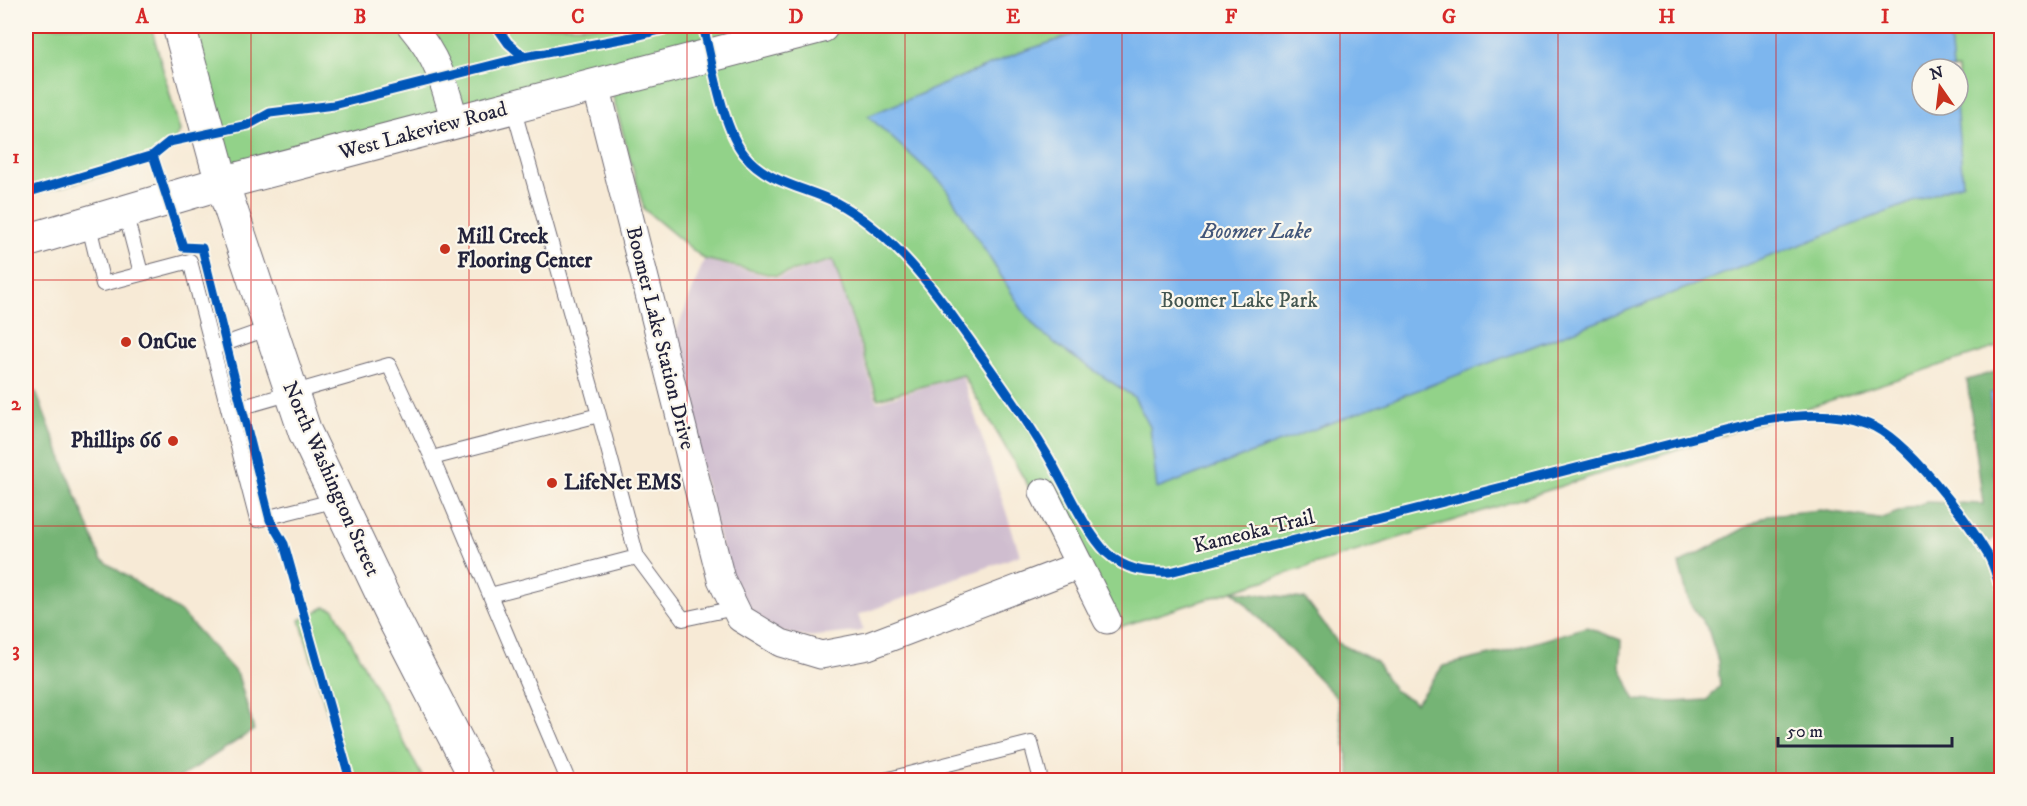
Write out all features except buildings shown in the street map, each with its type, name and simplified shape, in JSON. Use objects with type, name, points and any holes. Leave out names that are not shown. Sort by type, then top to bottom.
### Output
[{"type":"main road","name":"North Washington Street","points":[[179,26],[222,183],[305,432],[395,621],[477,780]]},
{"type":"main road","name":"West Lakeview Road","points":[[26,241],[222,183],[822,26]]},
{"type":"street","points":[[411,26],[430,48],[443,78],[455,122]]},
{"type":"street","name":"Boomer Lake Station Drive","points":[[596,85],[721,579],[740,618],[781,643],[821,655],[868,646],[1080,565]]},
{"type":"street","points":[[1043,492],[1107,620]]},
{"type":"lane","points":[[513,107],[637,557],[683,619],[735,608]]},
{"type":"lane","points":[[125,212],[141,273]]},
{"type":"lane","points":[[88,222],[103,284],[190,261],[257,520],[337,500]]},
{"type":"lane","points":[[213,348],[270,328]]},
{"type":"lane","points":[[229,411],[389,365],[432,458],[568,780]]},
{"type":"lane","points":[[432,458],[599,415]]},
{"type":"lane","points":[[490,595],[637,557]]},
{"type":"lane","points":[[885,780],[1031,743],[1041,780]]},
{"type":"shaded area","points":[[704,260],[776,278],[833,261],[877,402],[962,376],[1020,555],[858,615],[863,630],[857,632],[806,637],[777,631],[756,615],[732,588],[670,348]]},
{"type":"green space","points":[[26,26],[151,26],[180,131],[171,150],[151,163],[26,196]]},
{"type":"green space","name":"Boomer Lake Park","points":[[184,26],[2001,26],[2001,346],[1119,627],[1063,545],[963,375],[878,399],[833,260],[776,276],[704,259],[644,209],[608,79],[224,181]]},
{"type":"green space","points":[[2001,370],[2001,391],[1990,394],[1994,472],[2001,489],[2001,541],[1999,535],[1989,542],[2001,585],[2001,780],[1351,780],[1337,698],[1233,591],[1305,599],[1338,643],[1376,661],[1394,690],[1416,703],[1443,666],[1503,652],[1587,627],[1621,640],[1620,665],[1635,700],[1674,702],[1707,700],[1720,686],[1718,661],[1708,629],[1689,602],[1679,564],[1768,515],[1821,510],[1879,519],[1926,502],[1983,504],[1967,380]]},
{"type":"green space","points":[[36,392],[101,559],[182,613],[238,675],[254,730],[176,780],[26,780],[26,395]]},
{"type":"green space","points":[[325,607],[334,609],[424,780],[347,780],[300,620]]},
{"type":"water","name":"Boomer Lake","points":[[1100,26],[1949,26],[1952,57],[1910,57],[1910,117],[1957,117],[1963,183],[1157,489],[1150,427],[1134,397],[1039,331],[1023,311],[944,185],[868,116],[1018,53]]},
{"type":"water","points":[[2002,391],[2001,489],[1994,472],[1990,393]]},
{"type":"cycle path","points":[[496,26],[508,43],[524,57],[632,37],[677,26]]},
{"type":"cycle path","name":"Kameoka Trail","points":[[703,26],[724,111],[736,142],[744,154],[753,164],[775,178],[835,202],[854,213],[904,256],[946,307],[994,373],[1048,456],[1083,520],[1099,544],[1114,559],[1129,567],[1144,571],[1170,572],[1760,421],[1787,417],[1828,416],[1868,424],[1900,445],[1917,462],[1951,502],[1978,540],[1990,559],[2002,593]]},
{"type":"cycle path","points":[[26,193],[153,155],[169,142],[248,125],[270,113],[334,105],[524,57]]},
{"type":"cycle path","points":[[153,155],[183,247],[202,248],[270,520],[284,544],[350,780]]},
{"type":"place","name":"Mill Creek Flooring Center","points":[[445,249]]},
{"type":"place","name":"OnCue","points":[[126,342]]},
{"type":"place","name":"Phillips 66","points":[[173,441]]},
{"type":"place","name":"LifeNet EMS","points":[[552,483]]}]
